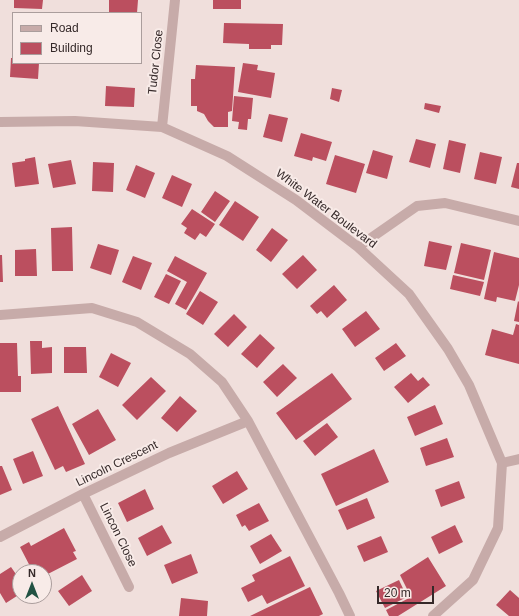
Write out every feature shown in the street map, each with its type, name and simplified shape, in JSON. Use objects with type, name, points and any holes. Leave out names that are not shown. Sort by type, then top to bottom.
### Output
[{"type":"street","name":"Tudor Close","points":[[162,128],[176,0]]},
{"type":"street","name":"White Water Boulevard","points":[[0,122],[75,121],[162,128],[228,156],[296,200],[358,247],[410,294],[448,349],[469,385],[502,464],[498,528],[474,580],[433,616]]},
{"type":"street","points":[[358,247],[417,206],[445,203],[519,221]]},
{"type":"street","points":[[0,315],[92,308],[137,322],[190,354],[222,382],[248,421],[350,616]]},
{"type":"street","name":"Lincoln Crescent","points":[[0,537],[83,494],[169,453],[248,421]]},
{"type":"street","points":[[502,464],[519,459]]},
{"type":"street","name":"Lincon Close","points":[[83,494],[129,587]]},
{"type":"building","points":[[14,0],[43,0],[42,9],[14,8]]},
{"type":"building","points":[[109,0],[138,0],[137,12],[109,12]]},
{"type":"building","points":[[213,0],[241,0],[241,9],[213,9]]},
{"type":"building","points":[[224,23],[283,24],[282,45],[271,45],[271,49],[249,49],[249,44],[223,43]]},
{"type":"building","points":[[11,58],[12,64],[39,64],[38,79],[10,77]]},
{"type":"building","points":[[243,63],[258,65],[257,70],[275,73],[271,98],[238,92]]},
{"type":"building","points":[[196,65],[235,67],[232,111],[228,112],[228,127],[214,127],[204,114],[197,111],[197,106],[191,106],[191,79],[195,79]]},
{"type":"building","points":[[106,86],[135,88],[134,107],[105,106]]},
{"type":"building","points":[[332,88],[342,90],[339,102],[330,99]]},
{"type":"building","points":[[234,96],[253,98],[251,119],[248,119],[247,130],[238,129],[239,122],[232,121]]},
{"type":"building","points":[[425,103],[441,106],[439,113],[424,109]]},
{"type":"building","points":[[269,114],[288,118],[282,142],[263,137]]},
{"type":"building","points":[[301,133],[332,142],[326,161],[313,157],[312,161],[294,156]]},
{"type":"building","points":[[416,139],[436,144],[430,168],[409,162]]},
{"type":"building","points":[[449,140],[466,144],[460,173],[443,169]]},
{"type":"building","points":[[373,150],[393,156],[387,179],[366,173]]},
{"type":"building","points":[[480,152],[502,157],[496,184],[474,179]]},
{"type":"building","points":[[335,155],[365,164],[356,193],[326,184]]},
{"type":"building","points":[[35,157],[39,184],[15,187],[12,163],[25,161],[25,159]]},
{"type":"building","points":[[71,160],[76,184],[53,188],[48,164]]},
{"type":"building","points":[[93,162],[114,163],[113,192],[92,191]]},
{"type":"building","points":[[517,163],[519,163],[519,189],[511,187]]},
{"type":"building","points":[[136,165],[155,173],[145,198],[126,190]]},
{"type":"building","points":[[172,175],[192,184],[182,207],[162,198]]},
{"type":"building","points":[[215,191],[230,201],[215,222],[201,212]]},
{"type":"building","points":[[235,201],[259,217],[243,241],[219,225]]},
{"type":"building","points":[[192,209],[215,224],[206,237],[200,233],[195,240],[184,233],[187,228],[181,224]]},
{"type":"building","points":[[72,227],[73,271],[52,271],[51,228]]},
{"type":"building","points":[[272,228],[288,240],[271,262],[256,250]]},
{"type":"building","points":[[429,241],[452,246],[446,270],[424,266]]},
{"type":"building","points":[[461,243],[491,250],[484,280],[454,273]]},
{"type":"building","points":[[98,244],[119,250],[111,275],[90,268]]},
{"type":"building","points":[[36,249],[37,276],[15,276],[15,250]]},
{"type":"building","points":[[494,252],[519,258],[519,285],[515,301],[497,297],[496,302],[484,299]]},
{"type":"building","points":[[0,255],[2,255],[3,282],[0,282]]},
{"type":"building","points":[[303,255],[317,270],[297,289],[282,274]]},
{"type":"building","points":[[133,256],[152,263],[141,290],[122,282]]},
{"type":"building","points":[[175,256],[207,273],[186,310],[175,304],[187,282],[167,271]]},
{"type":"building","points":[[166,274],[181,281],[169,304],[154,297]]},
{"type":"building","points":[[453,275],[484,282],[480,296],[450,289]]},
{"type":"building","points":[[334,285],[347,300],[327,318],[321,311],[317,314],[310,306]]},
{"type":"building","points":[[200,291],[218,302],[203,325],[186,314]]},
{"type":"building","points":[[518,301],[519,302],[519,322],[514,321]]},
{"type":"building","points":[[366,311],[380,329],[355,347],[342,329]]},
{"type":"building","points":[[234,314],[247,327],[228,347],[214,334]]},
{"type":"building","points":[[516,324],[519,325],[519,364],[485,355],[492,329],[513,335]]},
{"type":"building","points":[[260,334],[275,348],[257,368],[241,354]]},
{"type":"building","points":[[30,341],[42,341],[42,348],[52,347],[52,373],[31,374]]},
{"type":"building","points":[[0,343],[17,343],[18,376],[21,376],[21,392],[0,392]]},
{"type":"building","points":[[396,343],[406,356],[384,371],[375,358]]},
{"type":"building","points":[[64,347],[86,347],[87,373],[64,373]]},
{"type":"building","points":[[111,353],[131,363],[118,387],[99,377]]},
{"type":"building","points":[[283,364],[297,378],[277,397],[263,382]]},
{"type":"building","points":[[332,373],[352,399],[296,440],[276,413]]},
{"type":"building","points":[[411,373],[418,381],[423,377],[430,385],[408,403],[394,387]]},
{"type":"building","points":[[151,377],[166,391],[137,420],[122,405]]},
{"type":"building","points":[[180,396],[197,411],[177,432],[161,418]]},
{"type":"building","points":[[435,405],[443,424],[415,436],[407,417]]},
{"type":"building","points":[[58,406],[85,464],[66,472],[63,466],[55,470],[31,419]]},
{"type":"building","points":[[98,409],[116,440],[89,455],[72,424]]},
{"type":"building","points":[[327,423],[338,437],[315,456],[303,441]]},
{"type":"building","points":[[447,438],[454,457],[426,466],[420,448]]},
{"type":"building","points":[[374,449],[389,482],[336,506],[321,474]]},
{"type":"building","points":[[33,451],[43,476],[23,484],[13,459]]},
{"type":"building","points":[[0,466],[2,466],[12,490],[0,495]]},
{"type":"building","points":[[237,471],[248,489],[223,504],[212,486]]},
{"type":"building","points":[[459,481],[465,498],[441,507],[435,490]]},
{"type":"building","points":[[145,489],[154,509],[127,522],[118,503]]},
{"type":"building","points":[[367,498],[375,518],[347,530],[338,510]]},
{"type":"building","points":[[259,503],[269,521],[249,531],[245,525],[242,527],[236,515]]},
{"type":"building","points":[[162,525],[172,543],[147,556],[138,538]]},
{"type":"building","points":[[455,525],[463,542],[439,554],[431,537]]},
{"type":"building","points":[[64,528],[76,551],[73,552],[77,559],[52,572],[52,564],[29,564],[20,547],[29,542],[31,546]]},
{"type":"building","points":[[271,534],[282,551],[260,564],[250,546]]},
{"type":"building","points":[[381,536],[388,552],[364,562],[357,546]]},
{"type":"building","points":[[191,554],[198,573],[172,584],[164,565]]},
{"type":"building","points":[[290,556],[305,586],[267,604],[262,595],[248,602],[241,588],[255,581],[252,575]]},
{"type":"building","points":[[428,557],[446,586],[398,616],[389,616],[386,610],[411,597],[400,575]]},
{"type":"building","points":[[11,567],[12,568],[12,599],[6,603],[0,593],[0,574]]},
{"type":"building","points":[[82,575],[92,591],[69,606],[58,591]]},
{"type":"building","points":[[399,580],[407,597],[385,608],[376,591]]},
{"type":"building","points":[[310,587],[323,614],[319,616],[250,616]]},
{"type":"building","points":[[510,590],[519,598],[519,616],[509,616],[496,605]]},
{"type":"building","points":[[181,598],[208,601],[207,616],[179,616]]}]
